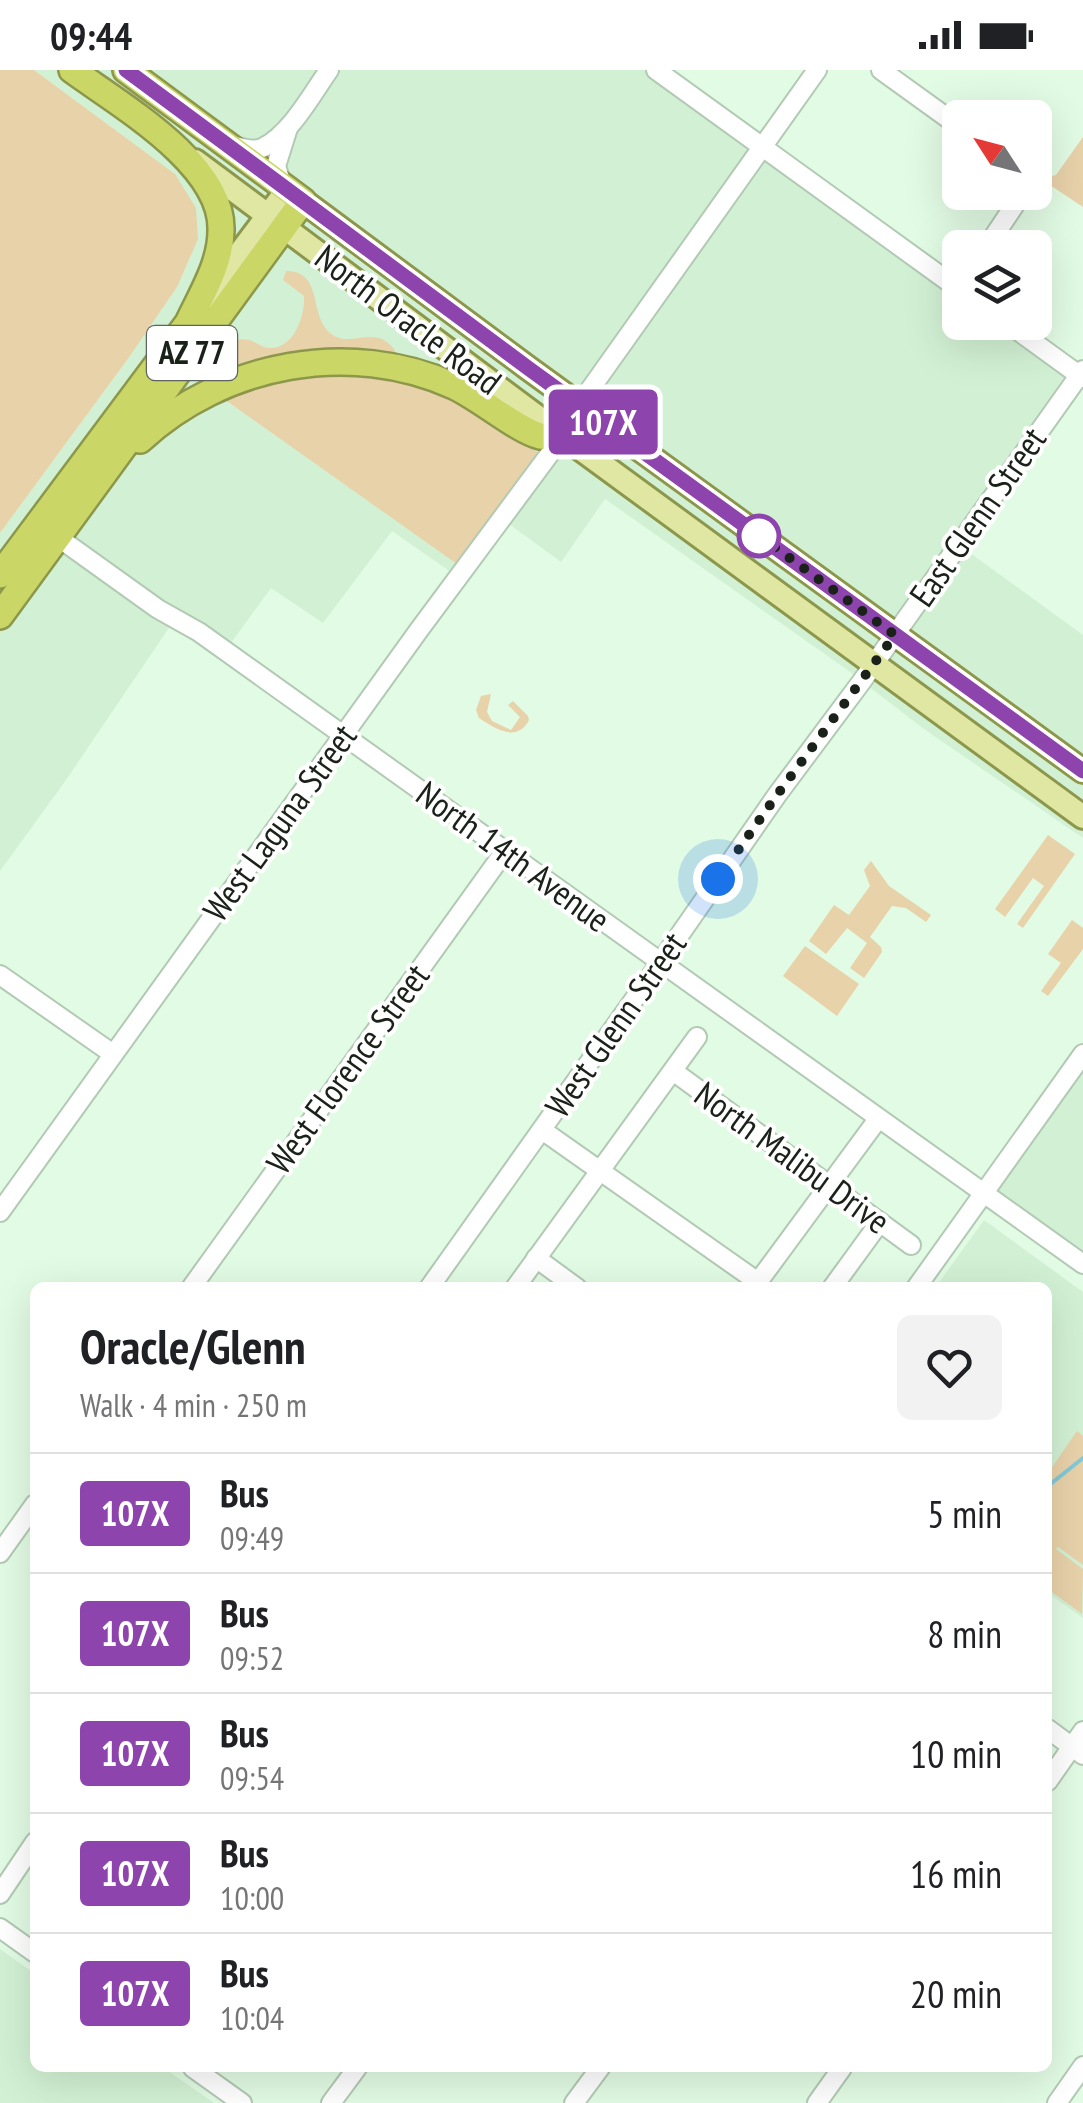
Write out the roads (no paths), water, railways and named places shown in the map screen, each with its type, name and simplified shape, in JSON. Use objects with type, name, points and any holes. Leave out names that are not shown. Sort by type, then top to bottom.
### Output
[{"type":"highway","name":"North Oracle Road","points":[[72,70],[168,141]]},
{"type":"highway","name":"North Oracle Road","points":[[126,70],[291,192]]},
{"type":"highway","name":"AZ 77","points":[[0,616],[48,530],[188,323],[216,260],[222,230],[216,199],[208,184],[168,141]]},
{"type":"highway","name":"AZ 77","points":[[0,575],[100,478],[276,221],[291,192]]},
{"type":"highway","points":[[100,478],[152,429],[195,400],[246,378],[320,362],[378,364],[418,373],[471,395],[531,432],[564,436]]},
{"type":"main road","name":"North Oracle Road","points":[[168,141],[1083,817]]},
{"type":"main road","name":"North Oracle Road","points":[[291,192],[1083,771]]},
{"type":"main road","name":"AZ 77","points":[[188,323],[276,221]]},
{"type":"street","points":[[226,144],[250,150],[261,148],[288,128],[330,70]]},
{"type":"street","points":[[656,70],[942,276]]},
{"type":"street","points":[[579,404],[817,70]]},
{"type":"street","points":[[881,70],[942,114]]},
{"type":"street","points":[[288,128],[276,166],[291,192]]},
{"type":"street","points":[[1032,340],[1082,374]]},
{"type":"street","name":"East Glenn Street","points":[[873,664],[1082,374]]},
{"type":"street","name":"West Laguna Street","points":[[3,1200],[114,1054],[564,436]]},
{"type":"street","name":"North 14th Avenue","points":[[48,530],[158,609],[199,632],[1083,1264]]},
{"type":"street","name":"West Glenn Street","points":[[435,1282],[873,664]]},
{"type":"street","name":"West Florence Street","points":[[195,1282],[505,851]]},
{"type":"street","points":[[0,975],[114,1054]]},
{"type":"street","points":[[519,1282],[697,1037]]},
{"type":"street","points":[[920,1282],[1083,1054]]},
{"type":"street","name":"North Malibu Drive","points":[[673,1070],[911,1245]]},
{"type":"street","points":[[542,1130],[758,1282],[878,1119]]},
{"type":"street","points":[[836,1282],[880,1222]]},
{"type":"street","points":[[536,1258],[570,1282]]},
{"type":"street","points":[[0,1553],[30,1511]]},
{"type":"street","points":[[1052,1777],[1077,1751],[1083,1731]]},
{"type":"street","points":[[1052,1732],[1077,1751]]},
{"type":"street","points":[[0,1894],[30,1849]]},
{"type":"street","points":[[0,1928],[30,1949]]},
{"type":"street","points":[[1057,2103],[1083,2066]]},
{"type":"street","points":[[199,2072],[242,2103]]},
{"type":"street","points":[[331,2103],[353,2072]]},
{"type":"street","points":[[574,2103],[597,2072]]},
{"type":"street","points":[[817,2103],[839,2072]]},
{"type":"waterway","points":[[1052,1483],[1083,1458]]}]
